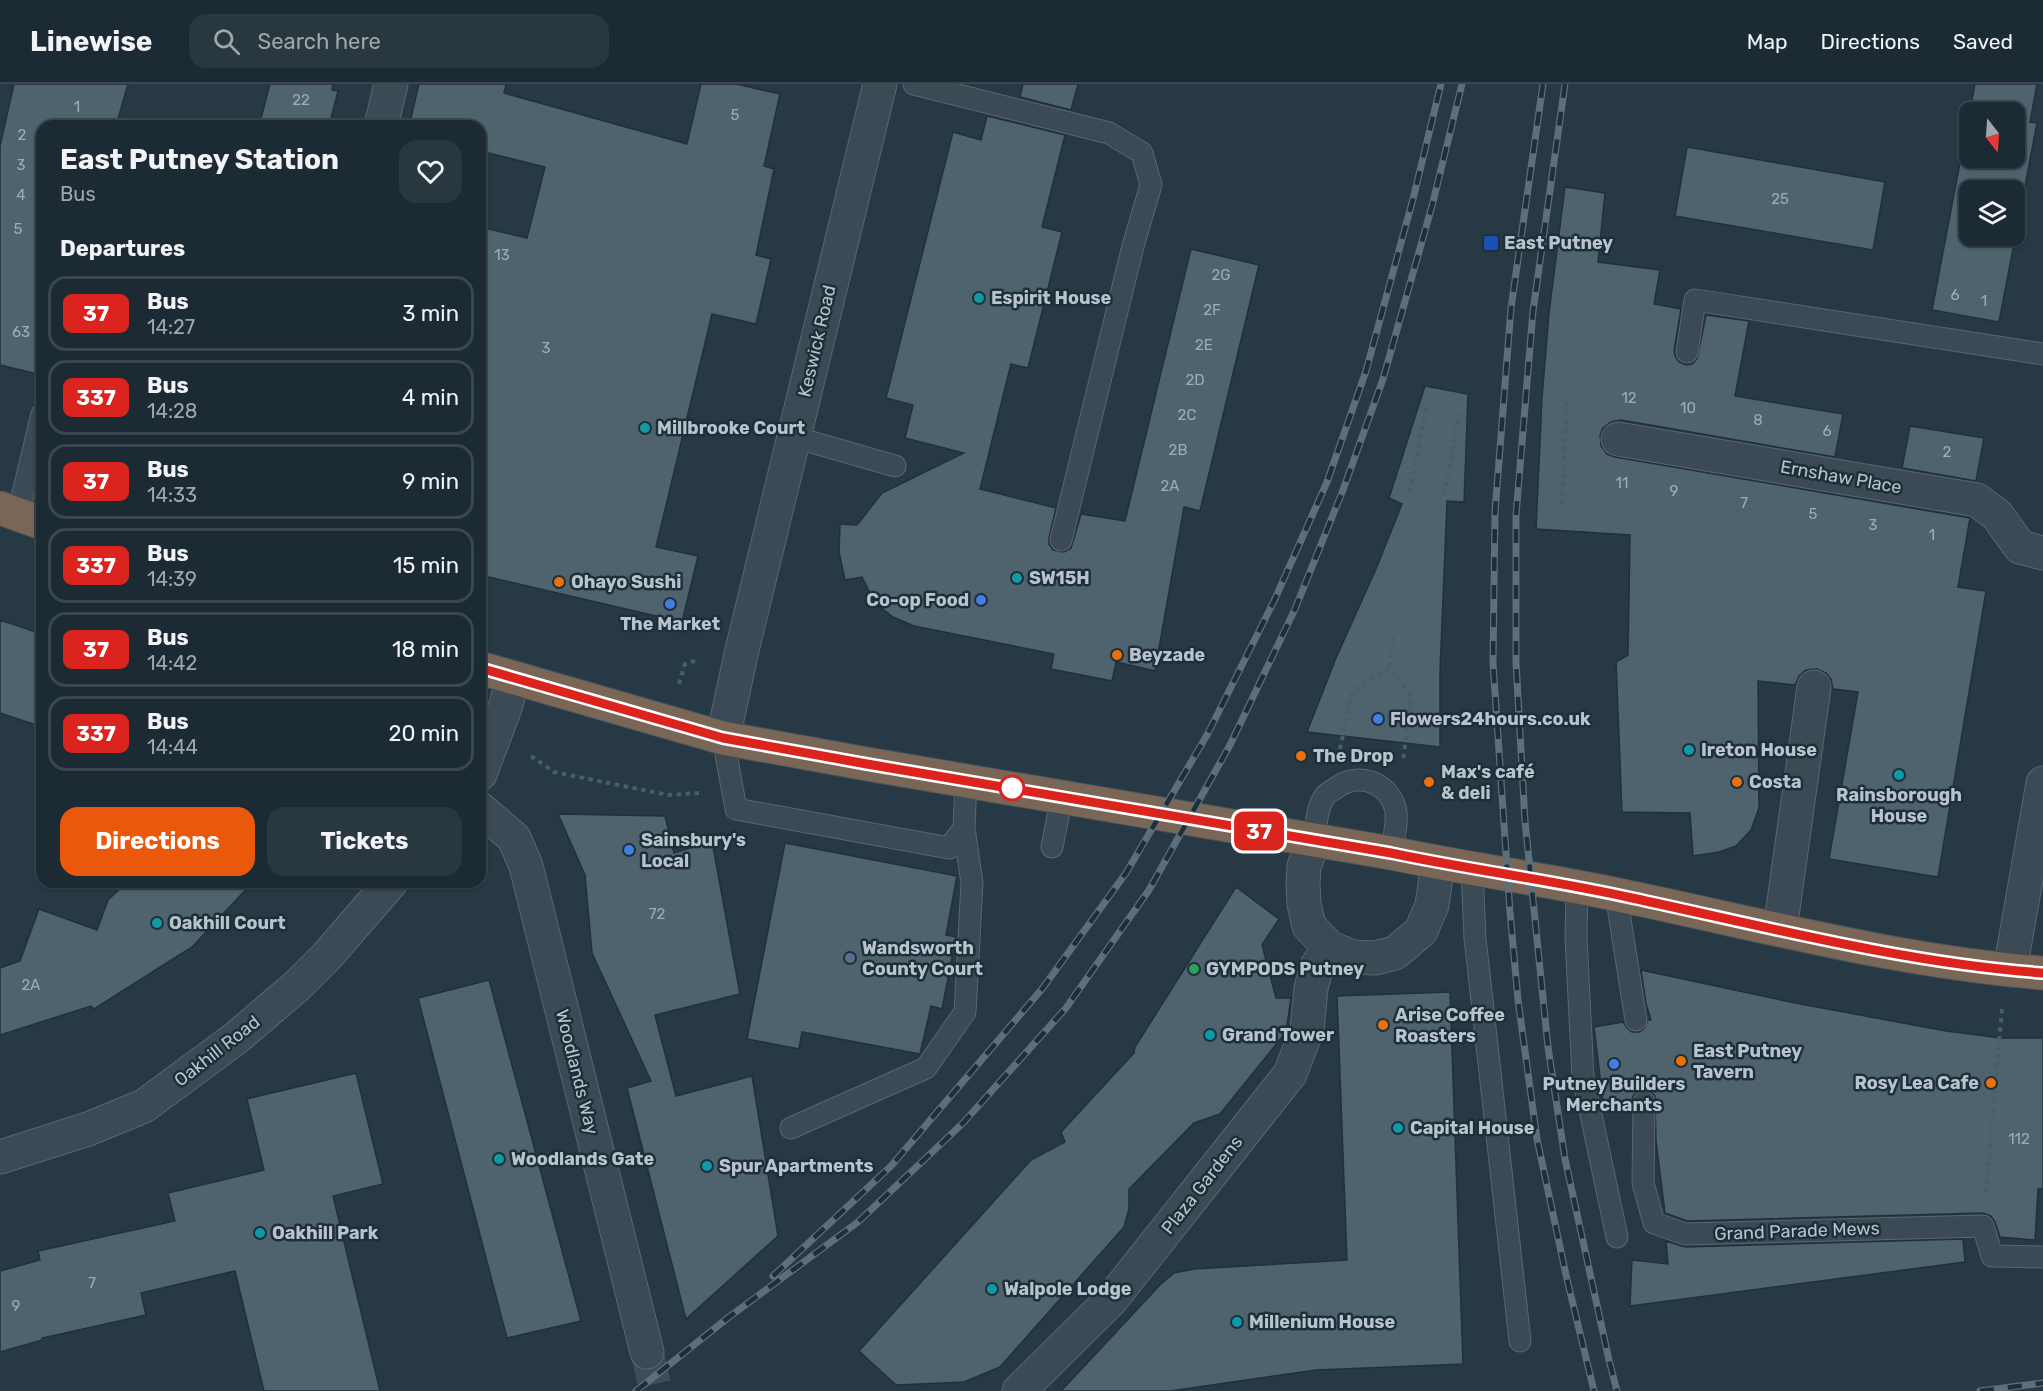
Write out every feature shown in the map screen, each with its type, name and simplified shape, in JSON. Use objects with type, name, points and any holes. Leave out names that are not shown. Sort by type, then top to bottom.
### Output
[{"type":"highway","points":[[486,670],[723,738],[1616,894],[1861,948],[2007,970],[2043,973]]},
{"type":"street","points":[[382,120],[391,84]]},
{"type":"street","name":"Keswick Road","points":[[723,738],[742,650],[879,84]]},
{"type":"street","name":"Ernshaw Place","points":[[1618,439],[1977,500],[1997,515],[2020,547],[2043,553]]},
{"type":"street","points":[[486,758],[505,708],[513,678]]},
{"type":"street","points":[[1780,930],[1814,687]]},
{"type":"street","points":[[2007,970],[2043,783]]},
{"type":"street","name":"Woodlands Way","points":[[486,814],[514,838],[526,866],[647,1352]]},
{"type":"street","points":[[1314,841],[1304,866],[1304,904],[1309,926],[1329,947],[1352,957],[1375,958],[1395,953],[1421,931],[1432,906],[1438,863]]},
{"type":"street","name":"Oakhill Road","points":[[0,1157],[88,1129],[144,1106],[236,1038],[298,985],[327,956],[387,888]]},
{"type":"street","name":"Plaza Gardens","points":[[1019,1391],[1111,1300],[1290,1074],[1307,1030],[1311,988],[1317,966],[1329,947]]},
{"type":"lane","points":[[914,84],[1109,134],[1142,153],[1151,185],[1133,246],[1061,540]]},
{"type":"lane","points":[[1687,352],[1695,300],[2043,354]]},
{"type":"lane","points":[[794,438],[895,466]]},
{"type":"lane","points":[[20,515],[36,442]]},
{"type":"lane","points":[[723,738],[736,809],[949,848],[964,828]]},
{"type":"lane","points":[[1314,841],[1318,813],[1325,796],[1343,782],[1364,778],[1384,788],[1396,807],[1391,853]]},
{"type":"lane","points":[[791,1128],[926,1068],[965,1012],[972,883],[964,828],[966,780]]},
{"type":"lane","points":[[1052,847],[1062,796]]},
{"type":"lane","points":[[1472,870],[1475,938],[1520,1341]]},
{"type":"lane","points":[[1577,888],[1576,938],[1583,1077],[1617,1237]]},
{"type":"lane","points":[[1616,894],[1636,1020]]},
{"type":"lane","name":"Grand Parade Mews","points":[[1644,1102],[1644,1183],[1654,1223],[1685,1234],[1983,1226]]},
{"type":"lane","points":[[1983,1226],[1992,1256],[2043,1257]]},
{"type":"path","points":[[1562,506],[1568,399]]},
{"type":"path","points":[[1410,492],[1426,408]]},
{"type":"path","points":[[1444,495],[1459,413]]},
{"type":"path","points":[[1384,788],[1403,767],[1411,697],[1390,667],[1393,636]]},
{"type":"path","points":[[681,682],[685,664]]},
{"type":"path","points":[[1343,782],[1337,759],[1352,692],[1390,667]]},
{"type":"path","points":[[525,751],[554,772],[668,795],[731,788]]},
{"type":"path","points":[[1983,1226],[2007,970]]},
{"type":"building","points":[[14,84],[128,84],[118,120],[36,120],[36,374],[0,365],[0,146]]},
{"type":"building","points":[[270,84],[333,84],[332,90],[338,91],[331,120],[261,120]]},
{"type":"building","points":[[419,84],[506,84],[504,93],[687,144],[701,84],[736,84],[780,94],[764,166],[774,169],[756,255],[771,259],[756,324],[712,314],[656,547],[698,556],[682,622],[486,576],[486,228],[527,238],[545,167],[486,152],[486,120],[410,120]]},
{"type":"building","points":[[1023,84],[1078,84],[1071,110],[1020,97]]},
{"type":"building","points":[[1975,84],[2037,84],[2030,122],[2037,123],[2025,186],[2025,180],[1959,180],[1959,246],[2014,246],[1999,322],[1932,310],[1959,168],[2025,168],[2025,102],[1972,102]]},
{"type":"building","points":[[987,116],[1065,135],[1042,227],[1062,232],[1028,368],[1011,364],[980,489],[1056,508],[1049,538],[1049,544],[1053,550],[1064,552],[1071,548],[1081,514],[1125,521],[1191,249],[1259,265],[1200,511],[1184,507],[1155,671],[1116,662],[1112,681],[1051,669],[1054,654],[914,626],[893,617],[875,603],[862,577],[845,580],[839,552],[840,524],[857,525],[882,493],[964,453],[905,438],[913,405],[886,398],[953,132],[981,140]]},
{"type":"building","points":[[1687,147],[1885,182],[1873,250],[1675,216]]},
{"type":"building","points":[[1565,187],[1605,193],[1598,262],[1660,270],[1654,304],[1681,309],[1674,350],[1679,362],[1686,365],[1692,364],[1697,359],[1706,315],[1749,321],[1735,396],[1843,414],[1835,457],[1621,420],[1611,422],[1603,428],[1600,435],[1601,446],[1607,454],[1970,518],[1958,587],[1986,591],[1938,877],[1829,859],[1858,692],[1833,689],[1831,679],[1826,673],[1817,669],[1806,670],[1799,676],[1795,685],[1758,681],[1759,808],[1751,830],[1736,846],[1719,852],[1693,856],[1690,813],[1622,812],[1616,662],[1628,655],[1630,535],[1536,529],[1542,398],[1549,313]]},
{"type":"building","points":[[1425,386],[1468,394],[1464,502],[1447,501],[1440,672],[1440,747],[1307,732],[1402,504],[1389,498]]},
{"type":"building","points":[[1910,426],[1984,438],[1976,481],[1902,468]]},
{"type":"building","points":[[0,620],[36,632],[36,725],[0,713]]},
{"type":"building","points":[[558,814],[665,816],[674,853],[712,841],[740,994],[655,1015],[676,1096],[752,1076],[778,1236],[686,1319],[627,1088],[651,1081],[592,953],[585,875]]},
{"type":"building","name":"Wandsworth County Court","points":[[785,843],[957,876],[946,935],[956,937],[942,1009],[931,1006],[920,1054],[802,1032],[799,1049],[747,1039]]},
{"type":"building","points":[[1236,887],[1279,919],[1262,945],[1276,998],[1291,998],[1286,1032],[1220,1114],[1194,1123],[1129,1189],[1129,1209],[1124,1227],[1000,1367],[964,1382],[896,1385],[859,1351],[1031,1160],[1065,1142],[1061,1132],[1134,1053],[1135,1047]]},
{"type":"building","points":[[121,888],[247,888],[192,947],[94,1009],[91,1006],[0,1035],[0,968],[20,961],[39,909],[97,930],[108,900]]},
{"type":"building","points":[[1641,970],[1790,1002],[1946,1031],[2001,1038],[2043,1038],[2043,1189],[2038,1189],[2035,1240],[2000,1237],[1991,1216],[1983,1213],[1687,1221],[1665,1213],[1656,1141],[1655,1096],[1650,1091],[1638,1091],[1633,1096],[1631,1105],[1604,1110],[1594,1027],[1623,1022],[1632,1032],[1644,1029],[1648,1020],[1651,1020]]},
{"type":"building","name":"Woodlands Gate","points":[[489,980],[581,1321],[507,1338],[418,998]]},
{"type":"building","name":"Capital House","points":[[1450,992],[1463,1364],[1316,1370],[1170,1391],[1061,1391],[1160,1285],[1174,1273],[1194,1269],[1347,1260],[1337,996]]},
{"type":"building","name":"Oakhill Park","points":[[356,1073],[383,1184],[333,1196],[380,1391],[264,1391],[235,1271],[141,1293],[146,1315],[42,1338],[42,1340],[0,1352],[0,1271],[40,1260],[38,1251],[175,1221],[168,1193],[264,1170],[247,1099]]},
{"type":"building","points":[[1963,1239],[1965,1262],[1630,1306],[1632,1260],[1668,1264],[1666,1241],[1685,1247]]},
{"type":"tunnel","points":[[647,1352],[656,1391]]},
{"type":"railway","points":[[773,1276],[891,1166],[1042,989],[1126,873],[1207,735],[1274,601],[1327,482],[1366,371],[1413,199],[1441,84]]},
{"type":"railway","points":[[636,1391],[729,1317],[858,1222],[963,1123],[1066,1008],[1149,890],[1230,745],[1295,609],[1343,490],[1383,379],[1432,206],[1462,84]]},
{"type":"railway","points":[[1543,84],[1511,308],[1495,512],[1493,663],[1518,1000],[1537,1139],[1594,1391]]},
{"type":"railway","points":[[1565,84],[1533,311],[1516,515],[1516,662],[1525,821],[1548,1047],[1565,1159],[1617,1391]]},
{"type":"railway","points":[[1980,1391],[2043,1383]]},
{"type":"bus line","name":"37","points":[[486,670],[723,738],[1616,894],[1861,948],[2004,970],[2043,973]]},
{"type":"place","name":"East Putney","points":[[1491,243]]},
{"type":"place","name":"Espirit House","points":[[979,298]]},
{"type":"place","name":"Millbrooke Court","points":[[645,428]]},
{"type":"place","name":"SW15H","points":[[1017,578]]},
{"type":"place","name":"Ohayo Sushi","points":[[559,582]]},
{"type":"place","name":"Co-op Food","points":[[981,600]]},
{"type":"place","name":"The Market","points":[[670,604]]},
{"type":"place","name":"Beyzade","points":[[1117,655]]},
{"type":"place","name":"Flowers24hours.co.uk","points":[[1378,719]]},
{"type":"place","name":"Ireton House","points":[[1689,750]]},
{"type":"place","name":"The Drop","points":[[1301,756]]},
{"type":"place","name":"Rainsborough House","points":[[1899,775]]},
{"type":"place","name":"Max's café & deli","points":[[1429,782]]},
{"type":"place","name":"Costa","points":[[1737,782]]},
{"type":"place","name":"Sainsbury's Local","points":[[629,850]]},
{"type":"place","name":"Oakhill Court","points":[[157,923]]},
{"type":"place","name":"Wandsworth County Court","points":[[850,958]]},
{"type":"place","name":"GYMPODS Putney","points":[[1194,969]]},
{"type":"place","name":"Arise Coffee Roasters","points":[[1383,1025]]},
{"type":"place","name":"Grand Tower","points":[[1210,1035]]},
{"type":"place","name":"East Putney Tavern","points":[[1681,1061]]},
{"type":"place","name":"Putney Builders Merchants","points":[[1614,1064]]},
{"type":"place","name":"Rosy Lea Cafe","points":[[1991,1083]]},
{"type":"place","name":"Capital House","points":[[1398,1128]]},
{"type":"place","name":"Woodlands Gate","points":[[499,1159]]},
{"type":"place","name":"Spur Apartments","points":[[707,1166]]},
{"type":"place","name":"Oakhill Park","points":[[260,1233]]},
{"type":"place","name":"Walpole Lodge","points":[[992,1289]]},
{"type":"place","name":"Millenium House","points":[[1237,1322]]}]
